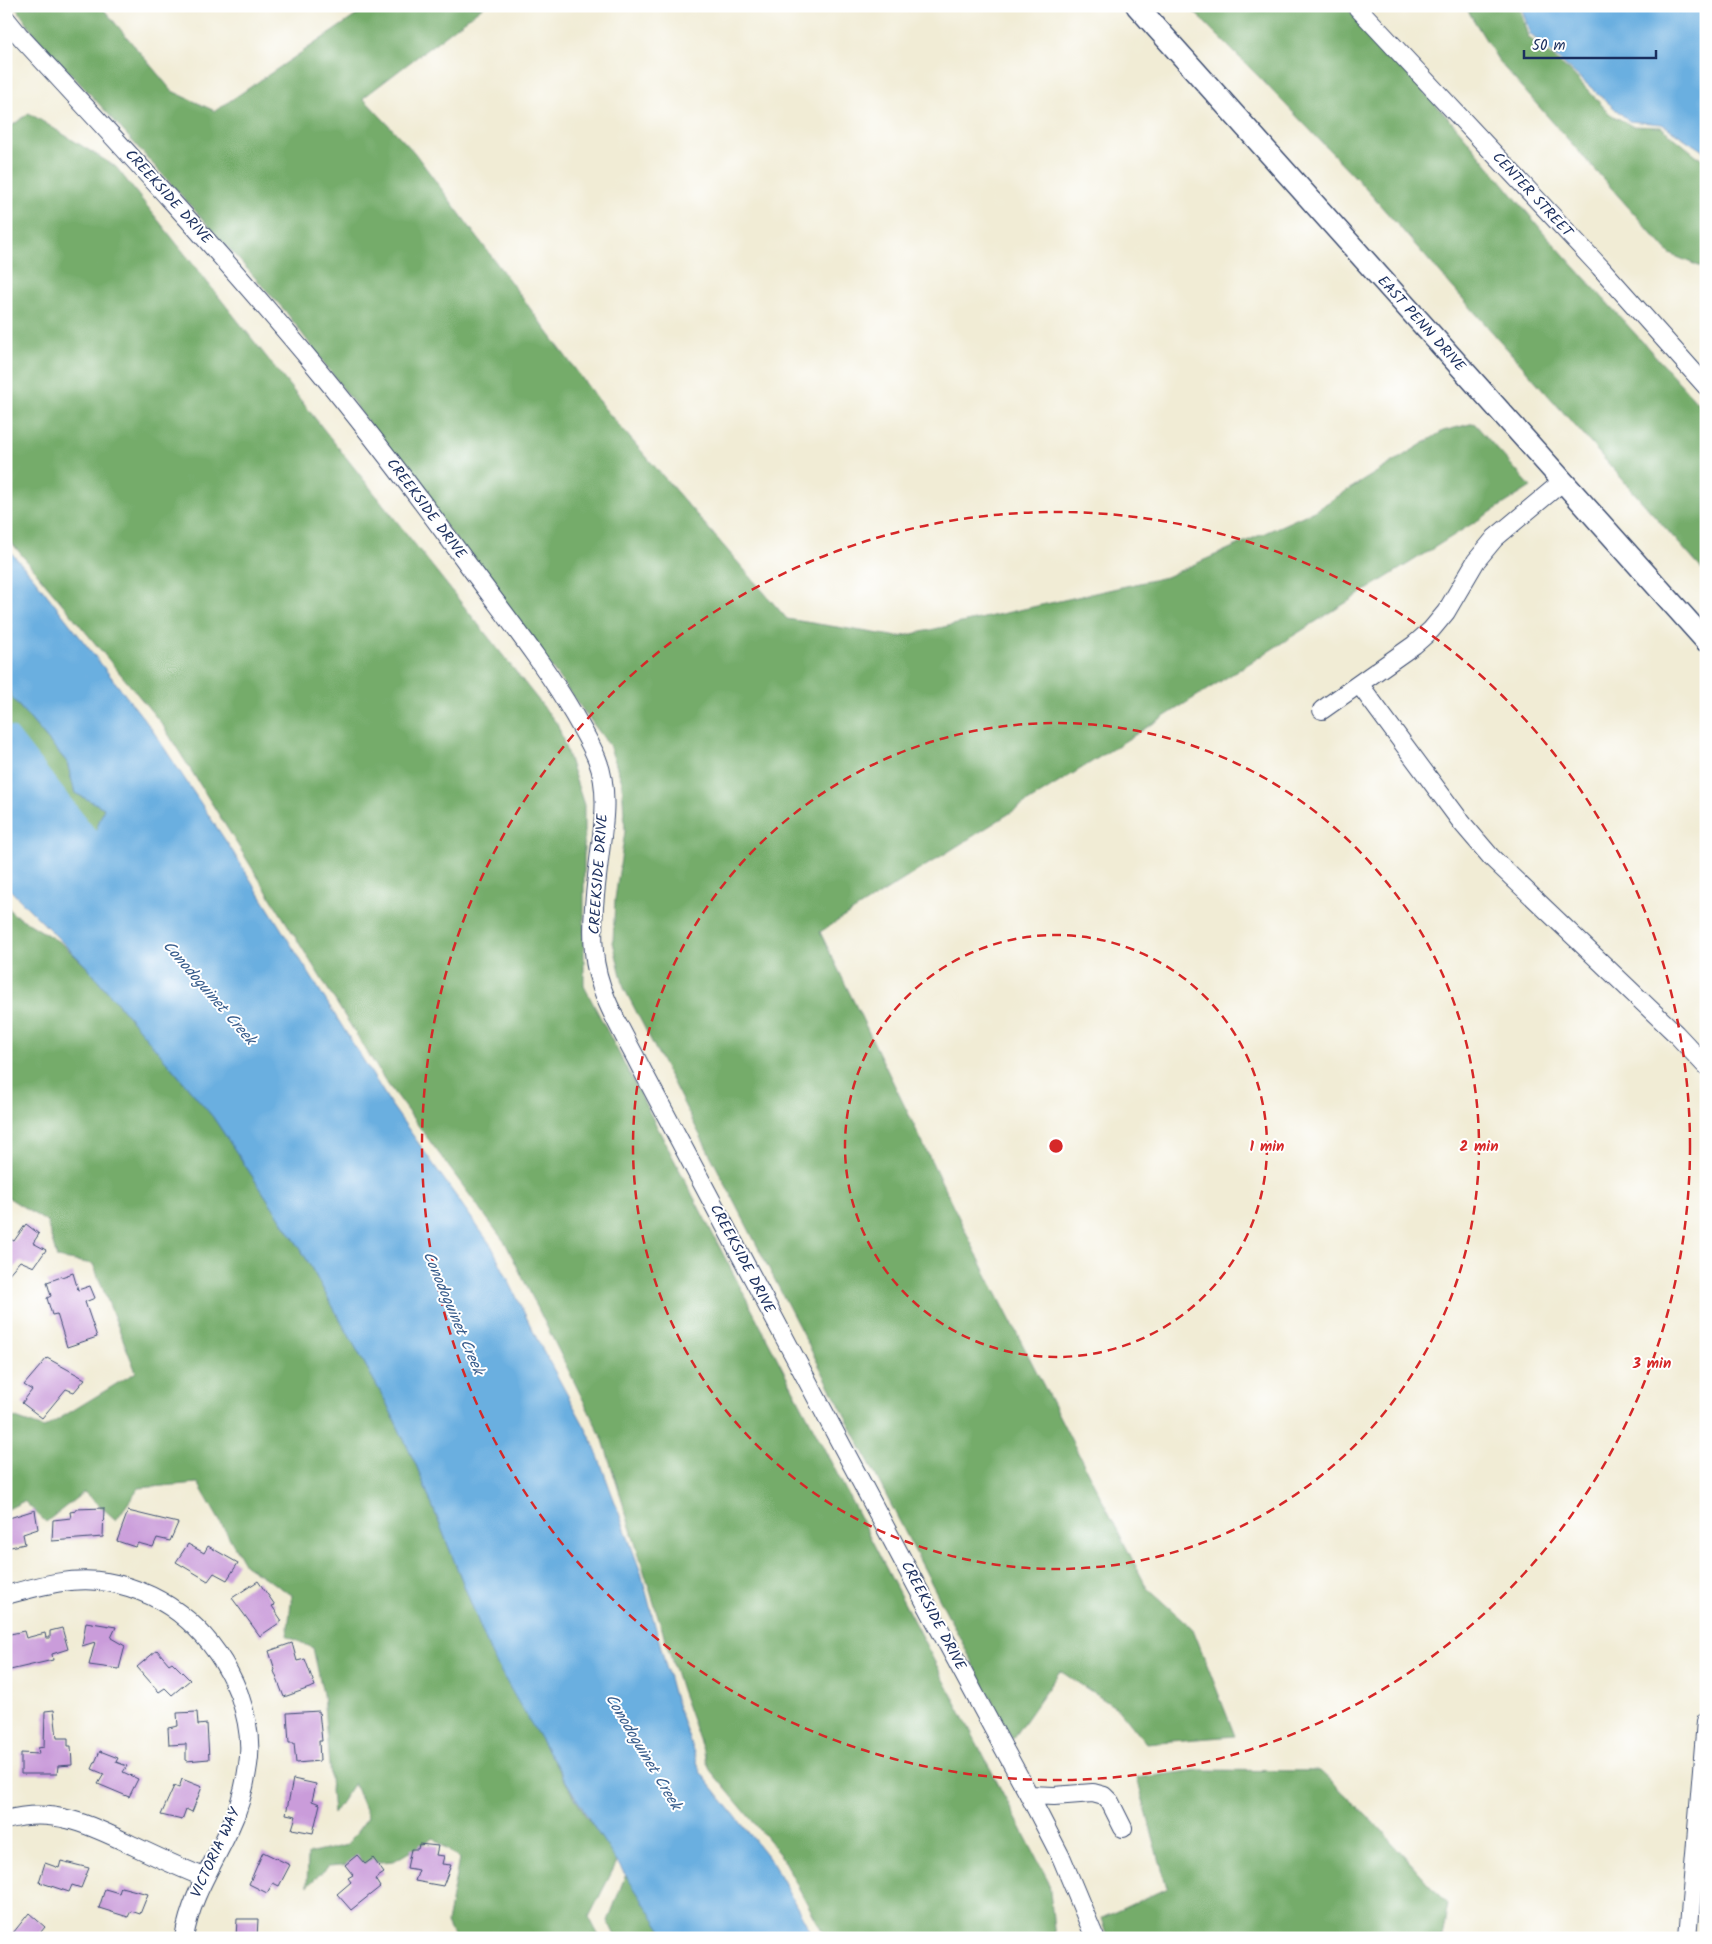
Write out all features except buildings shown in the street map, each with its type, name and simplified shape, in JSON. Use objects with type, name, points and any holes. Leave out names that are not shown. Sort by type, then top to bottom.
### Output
[{"type":"main road","name":"EAST PENN DRIVE","points":[[1136,6],[1706,641]]},
{"type":"street","name":"CENTER STREET","points":[[1356,6],[1600,267],[1706,386]]},
{"type":"street","name":"CREEKSIDE DRIVE","points":[[6,19],[188,220],[320,372],[413,490],[562,694],[592,747],[599,763],[603,783],[604,818],[593,921],[594,955],[599,979],[606,998],[640,1068],[932,1617],[1029,1795],[1066,1867],[1095,1938]]},
{"type":"street","points":[[1322,710],[1414,645],[1431,630],[1446,612],[1476,561],[1495,538],[1562,482]]},
{"type":"street","points":[[1359,684],[1462,823],[1491,856],[1676,1034],[1706,1066]]},
{"type":"street","name":"VICTORIA WAY","points":[[6,1595],[48,1584],[72,1581],[106,1582],[127,1587],[153,1597],[174,1609],[206,1638],[231,1674],[248,1728],[249,1756],[243,1790],[229,1831],[193,1902],[184,1938]]},
{"type":"street","points":[[1688,1938],[1702,1806],[1706,1722]]},
{"type":"street","points":[[1029,1795],[1054,1796],[1094,1793],[1104,1796],[1110,1802],[1123,1828]]},
{"type":"street","points":[[6,1820],[17,1817],[61,1817],[87,1824],[179,1868],[204,1877]]},
{"type":"green space","points":[[15,6],[101,6],[172,91],[215,111],[370,6],[484,6],[363,98],[414,152],[604,408],[787,619],[899,637],[1166,577],[1314,511],[1443,431],[1474,423],[1531,487],[820,932],[979,1259],[1147,1588],[1193,1629],[1235,1736],[1146,1743],[1118,1709],[1060,1671],[1012,1739],[624,988],[613,942],[615,899],[625,831],[622,782],[609,745],[286,312],[90,94],[37,38]]},
{"type":"green space","points":[[1188,6],[1345,6],[1460,131],[1545,234],[1706,412],[1706,574],[1357,179]]},
{"type":"green space","points":[[1465,6],[1519,6],[1528,37],[1571,72],[1610,114],[1632,126],[1661,127],[1706,161],[1706,269],[1670,254],[1500,63]]},
{"type":"green space","points":[[29,113],[116,167],[558,725],[584,805],[584,986],[1049,1882],[1055,1938],[826,1938],[780,1854],[710,1770],[681,1690],[603,1440],[506,1244],[386,1082],[162,724],[6,536],[6,130]]},
{"type":"green space","points":[[6,683],[13,699],[67,762],[75,793],[105,808],[95,833],[74,839],[6,763]]},
{"type":"green space","points":[[6,904],[12,913],[61,943],[87,967],[213,1117],[302,1251],[386,1402],[417,1467],[492,1656],[585,1815],[618,1860],[589,1917],[600,1938],[454,1938],[447,1923],[459,1859],[433,1838],[394,1861],[329,1866],[307,1886],[308,1854],[347,1845],[368,1817],[354,1783],[333,1814],[323,1694],[313,1648],[287,1636],[292,1595],[245,1565],[198,1483],[139,1488],[116,1520],[84,1492],[46,1522],[24,1501],[6,1510],[6,1447],[9,1447],[10,1416],[44,1428],[136,1372],[93,1264],[57,1258],[47,1222],[6,1196]]},
{"type":"green space","points":[[1199,1770],[1320,1771],[1368,1816],[1448,1904],[1442,1938],[1108,1938],[1102,1918],[1167,1888],[1137,1778]]},
{"type":"green space","points":[[625,1876],[645,1888],[675,1938],[616,1938],[608,1921]]},
{"type":"water","points":[[1521,6],[1706,6],[1706,153],[1662,124],[1629,121],[1530,34]]},
{"type":"water","points":[[6,547],[33,577],[151,728],[233,852],[392,1106],[492,1247],[538,1341],[592,1440],[641,1573],[673,1693],[701,1773],[772,1862],[814,1938],[667,1938],[592,1824],[492,1656],[417,1467],[386,1402],[302,1251],[213,1117],[87,967],[6,886],[6,763],[73,839],[95,833],[104,808],[75,793],[67,762],[13,699],[6,683]]},
{"type":"waterway","name":"Conodoguinet Creek","points":[[6,741],[107,870]]}]
